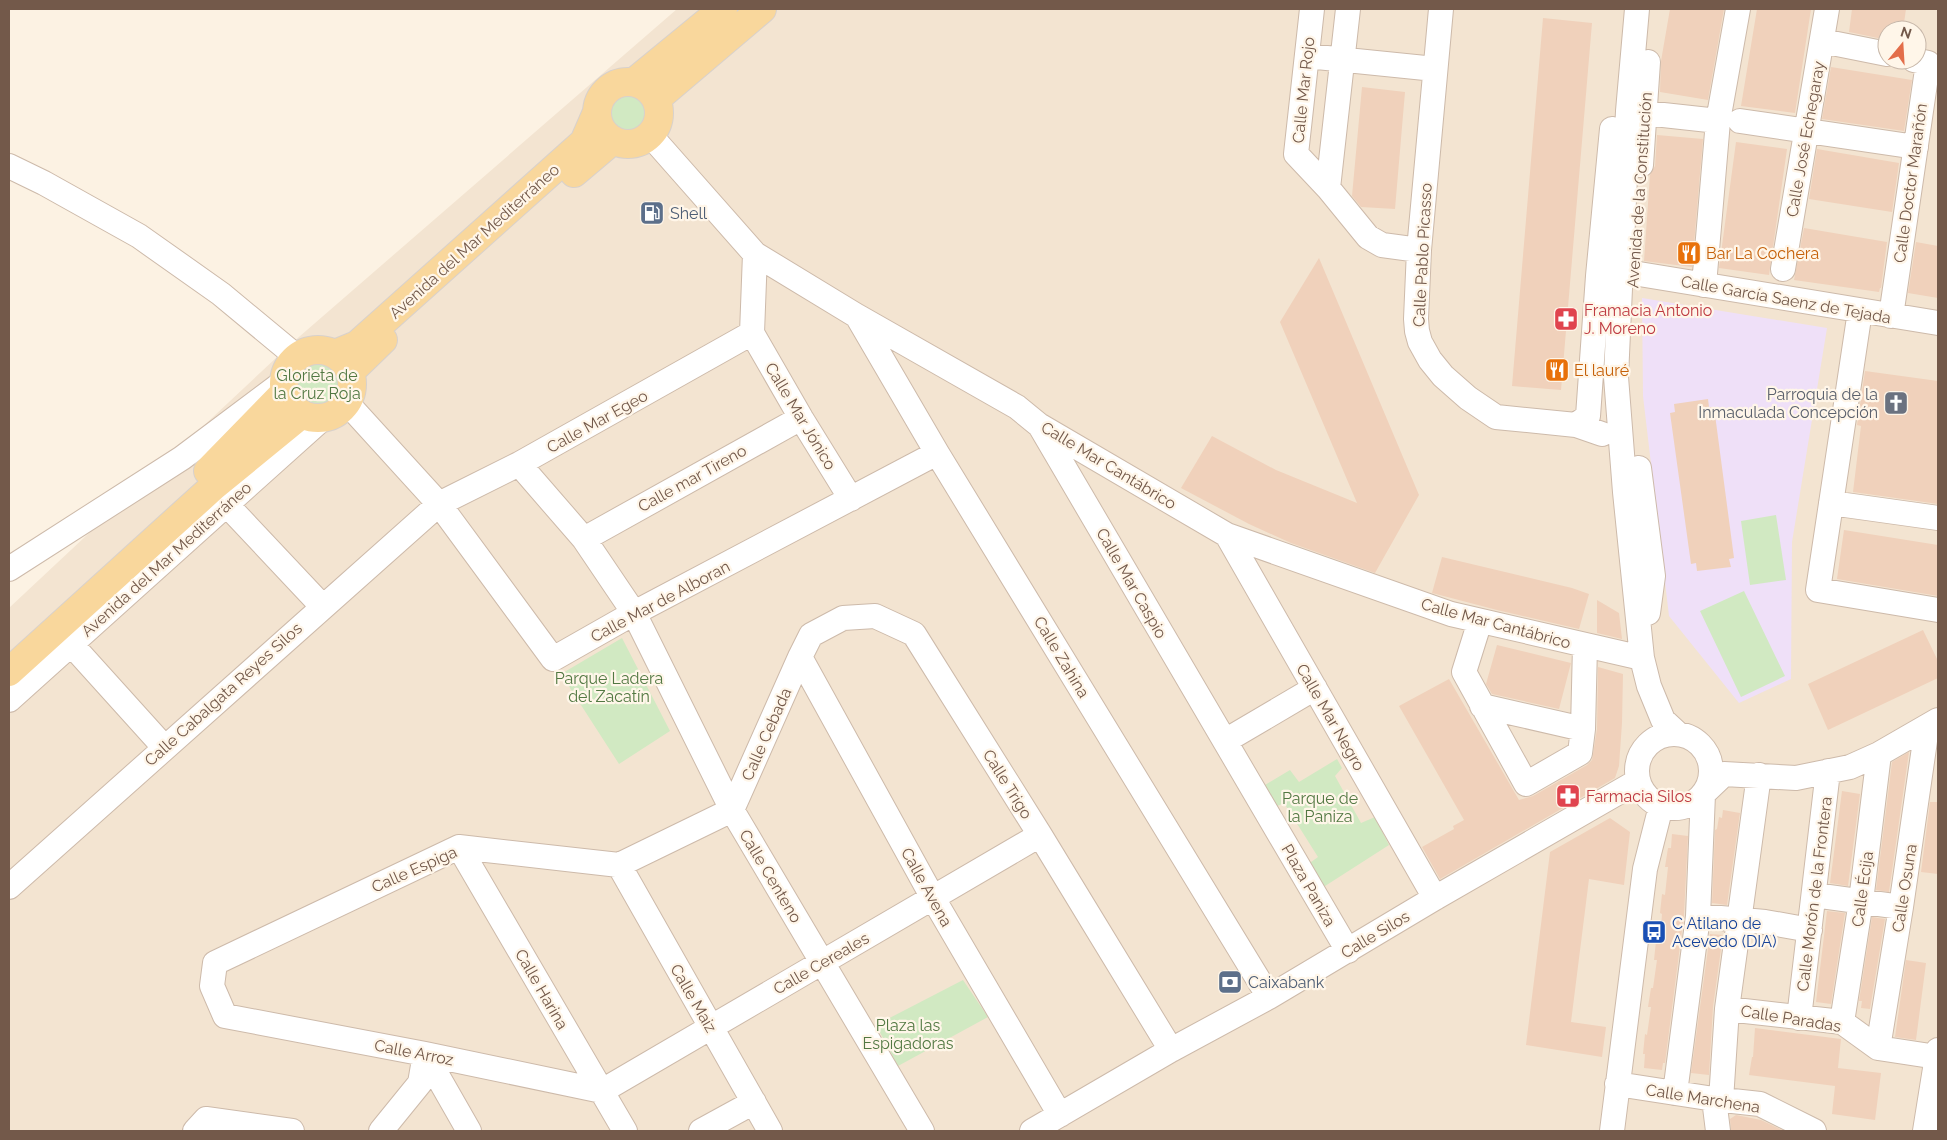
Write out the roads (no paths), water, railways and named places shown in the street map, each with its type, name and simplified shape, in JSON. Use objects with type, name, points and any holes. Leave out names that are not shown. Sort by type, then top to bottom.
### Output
[{"type":"main road","points":[[634,82],[723,9]]},
{"type":"main road","points":[[656,98],[762,9]]},
{"type":"main road","points":[[624,82],[634,82],[643,86],[656,98],[659,118],[656,127],[642,141],[633,144],[623,144],[613,140],[601,128],[597,112],[602,97],[613,86],[624,82]]},
{"type":"main road","name":"Avenida del Mar Mediterráneo","points":[[342,363],[357,345],[584,142],[597,112]]},
{"type":"main road","name":"Avenida del Mar Mediterráneo","points":[[342,363],[374,348],[613,140]]},
{"type":"main road","points":[[9,651],[208,471],[289,376],[315,350],[342,363],[352,382],[351,393],[347,403],[333,415],[313,416],[289,401],[289,376]]},
{"type":"main road","name":"Avenida del Mar Mediterráneo","points":[[9,672],[214,486],[313,416]]},
{"type":"street","name":"Calle Mar Rojo","points":[[1312,9],[1296,154],[1328,188],[1368,236],[1382,245],[1419,250]]},
{"type":"street","points":[[1328,188],[1348,9]]},
{"type":"street","name":"Calle Pablo Picasso","points":[[1441,9],[1419,250],[1417,330],[1420,342],[1430,360],[1443,376],[1468,398],[1496,417],[1576,425],[1602,434]]},
{"type":"street","name":"Avenida de la Constitución","points":[[1576,425],[1588,416],[1598,276],[1623,9]]},
{"type":"street","name":"Avenida de la Constitución","points":[[1637,9],[1628,111],[1616,378],[1625,492],[1641,648],[1649,686],[1663,720],[1677,733]]},
{"type":"street","name":"Avenida de la Constitución","points":[[1641,648],[1649,610],[1653,576],[1627,379],[1651,9]]},
{"type":"street","points":[[1704,285],[1729,121],[1738,9]]},
{"type":"street","name":"Calle José Echegaray","points":[[1783,269],[1828,9]]},
{"type":"street","points":[[1822,40],[1877,52]]},
{"type":"street","name":"Calle Mar Rojo","points":[[1306,56],[1436,69]]},
{"type":"street","name":"Calle Doctor Marañón","points":[[1891,316],[1926,70]]},
{"type":"street","points":[[1645,113],[1807,130],[1916,147]]},
{"type":"street","name":"Calle Mar Cantábrico","points":[[650,135],[755,254],[857,316],[1017,407],[1039,425],[1227,535],[1451,614],[1585,646],[1641,648]]},
{"type":"street","points":[[9,166],[44,183],[139,236],[221,294],[289,376],[182,458],[9,569]]},
{"type":"street","points":[[752,333],[755,254]]},
{"type":"street","name":"Calle García Saenz de Tejada","points":[[1633,273],[1938,323]]},
{"type":"street","name":"Avenida de la Constitución","points":[[1598,276],[1602,434],[1625,492]]},
{"type":"street","points":[[1860,311],[1818,590],[1938,610]]},
{"type":"street","name":"Calle Zahina","points":[[857,316],[937,453],[1269,997]]},
{"type":"street","name":"Calle Mar Jónico","points":[[752,333],[851,499]]},
{"type":"street","name":"Calle Mar Egeo","points":[[439,504],[519,464],[752,333]]},
{"type":"street","points":[[347,403],[439,504]]},
{"type":"street","name":"Avenida del Mar Mediterráneo","points":[[9,700],[227,504],[313,416]]},
{"type":"street","name":"Calle mar Tireno","points":[[584,539],[801,418]]},
{"type":"street","name":"Calle Mar Caspio","points":[[1039,425],[1225,741]]},
{"type":"street","name":"Calle Mar de Alboran","points":[[439,504],[553,659],[634,613],[937,453]]},
{"type":"street","name":"Calle Centeno","points":[[519,464],[584,539],[634,613],[732,810],[922,1131]]},
{"type":"street","points":[[1831,503],[1938,518]]},
{"type":"street","points":[[227,504],[322,606]]},
{"type":"street","name":"Calle Cabalgata Reyes Silos","points":[[9,886],[439,504]]},
{"type":"street","name":"Calle Mar Negro","points":[[1227,535],[1435,898]]},
{"type":"street","name":"Calle Trigo","points":[[800,657],[812,635],[843,618],[875,616],[914,634],[1040,835],[1171,1050]]},
{"type":"street","points":[[1480,621],[1464,672],[1526,784],[1580,754],[1583,729],[1585,646]]},
{"type":"street","points":[[71,644],[164,747]]},
{"type":"street","name":"Calle Cebada","points":[[732,810],[800,657]]},
{"type":"street","name":"Calle Avena","points":[[800,657],[933,898],[1060,1115]]},
{"type":"street","name":"Avenida de la Constitución","points":[[1642,751],[1648,727],[1649,686]]},
{"type":"street","points":[[1225,741],[1315,688]]},
{"type":"street","points":[[1482,706],[1583,729]]},
{"type":"street","points":[[1675,1093],[1698,916],[1703,794],[1709,784],[1712,773],[1706,751],[1698,742],[1688,736],[1677,733],[1657,737],[1642,751],[1637,766],[1638,781],[1647,796],[1661,806],[1672,808],[1684,807],[1694,802],[1703,794],[1724,774],[1796,778],[1850,767],[1933,724]]},
{"type":"street","name":"Calle Osuna","points":[[1878,1048],[1933,724]]},
{"type":"street","name":"Plaza Paniza","points":[[1225,741],[1348,951]]},
{"type":"street","name":"Calle Écija","points":[[1842,1022],[1861,901],[1878,754]]},
{"type":"street","name":"Calle Morón de la Frontera","points":[[1800,1018],[1828,771]]},
{"type":"street","points":[[1718,1131],[1718,1100],[1738,919],[1759,775]]},
{"type":"street","name":"Calle Silos","points":[[1032,1131],[1171,1050],[1269,997],[1435,898],[1638,781]]},
{"type":"street","points":[[1612,1131],[1645,869],[1661,806]]},
{"type":"street","points":[[618,865],[732,810]]},
{"type":"street","name":"Calle Cereales","points":[[602,1092],[1040,835]]},
{"type":"street","name":"Calle Espiga","points":[[225,1016],[212,986],[215,963],[459,847],[618,865]]},
{"type":"street","name":"Calle Harina","points":[[459,847],[625,1131]]},
{"type":"street","name":"Calle Maiz","points":[[618,865],[770,1131]]},
{"type":"street","points":[[1814,895],[1901,907]]},
{"type":"street","points":[[1698,916],[1738,919],[1810,930]]},
{"type":"street","name":"Calle Paradas","points":[[1728,1009],[1842,1022],[1878,1048],[1938,1053]]},
{"type":"street","name":"Calle Arroz","points":[[225,1016],[425,1054],[602,1092]]},
{"type":"street","points":[[1925,1131],[1938,1053]]},
{"type":"street","points":[[381,1131],[420,1083],[425,1054]]},
{"type":"street","points":[[425,1054],[469,1131]]},
{"type":"street","name":"Calle Marchena","points":[[1617,1084],[1718,1100],[1760,1104],[1814,1131]]},
{"type":"street","points":[[701,1131],[754,1102]]},
{"type":"street","points":[[201,1125],[290,1131]]},
{"type":"place","name":"Shell","points":[[652,213]]},
{"type":"place","name":"Bar La Cochera","points":[[1689,253]]},
{"type":"place","name":"Framacia Antonio J. Moreno","points":[[1566,319]]},
{"type":"place","name":"El lauré","points":[[1557,370]]},
{"type":"place","name":"Parroquia de la Inmaculada Concepción","points":[[1896,403]]},
{"type":"place","name":"Farmacia Silos","points":[[1568,796]]},
{"type":"place","name":"C Atilano de Acevedo (DIA)","points":[[1654,932]]},
{"type":"place","name":"Caixabank","points":[[1230,982]]},
{"type":"park label","name":"Glorieta de la Cruz Roja","points":[[317,384]]},
{"type":"park label","name":"Parque Ladera del Zacatín","points":[[609,687]]},
{"type":"park label","name":"Parque de la Paniza","points":[[1320,807]]},
{"type":"park label","name":"Plaza las Espigadoras","points":[[908,1034]]}]
